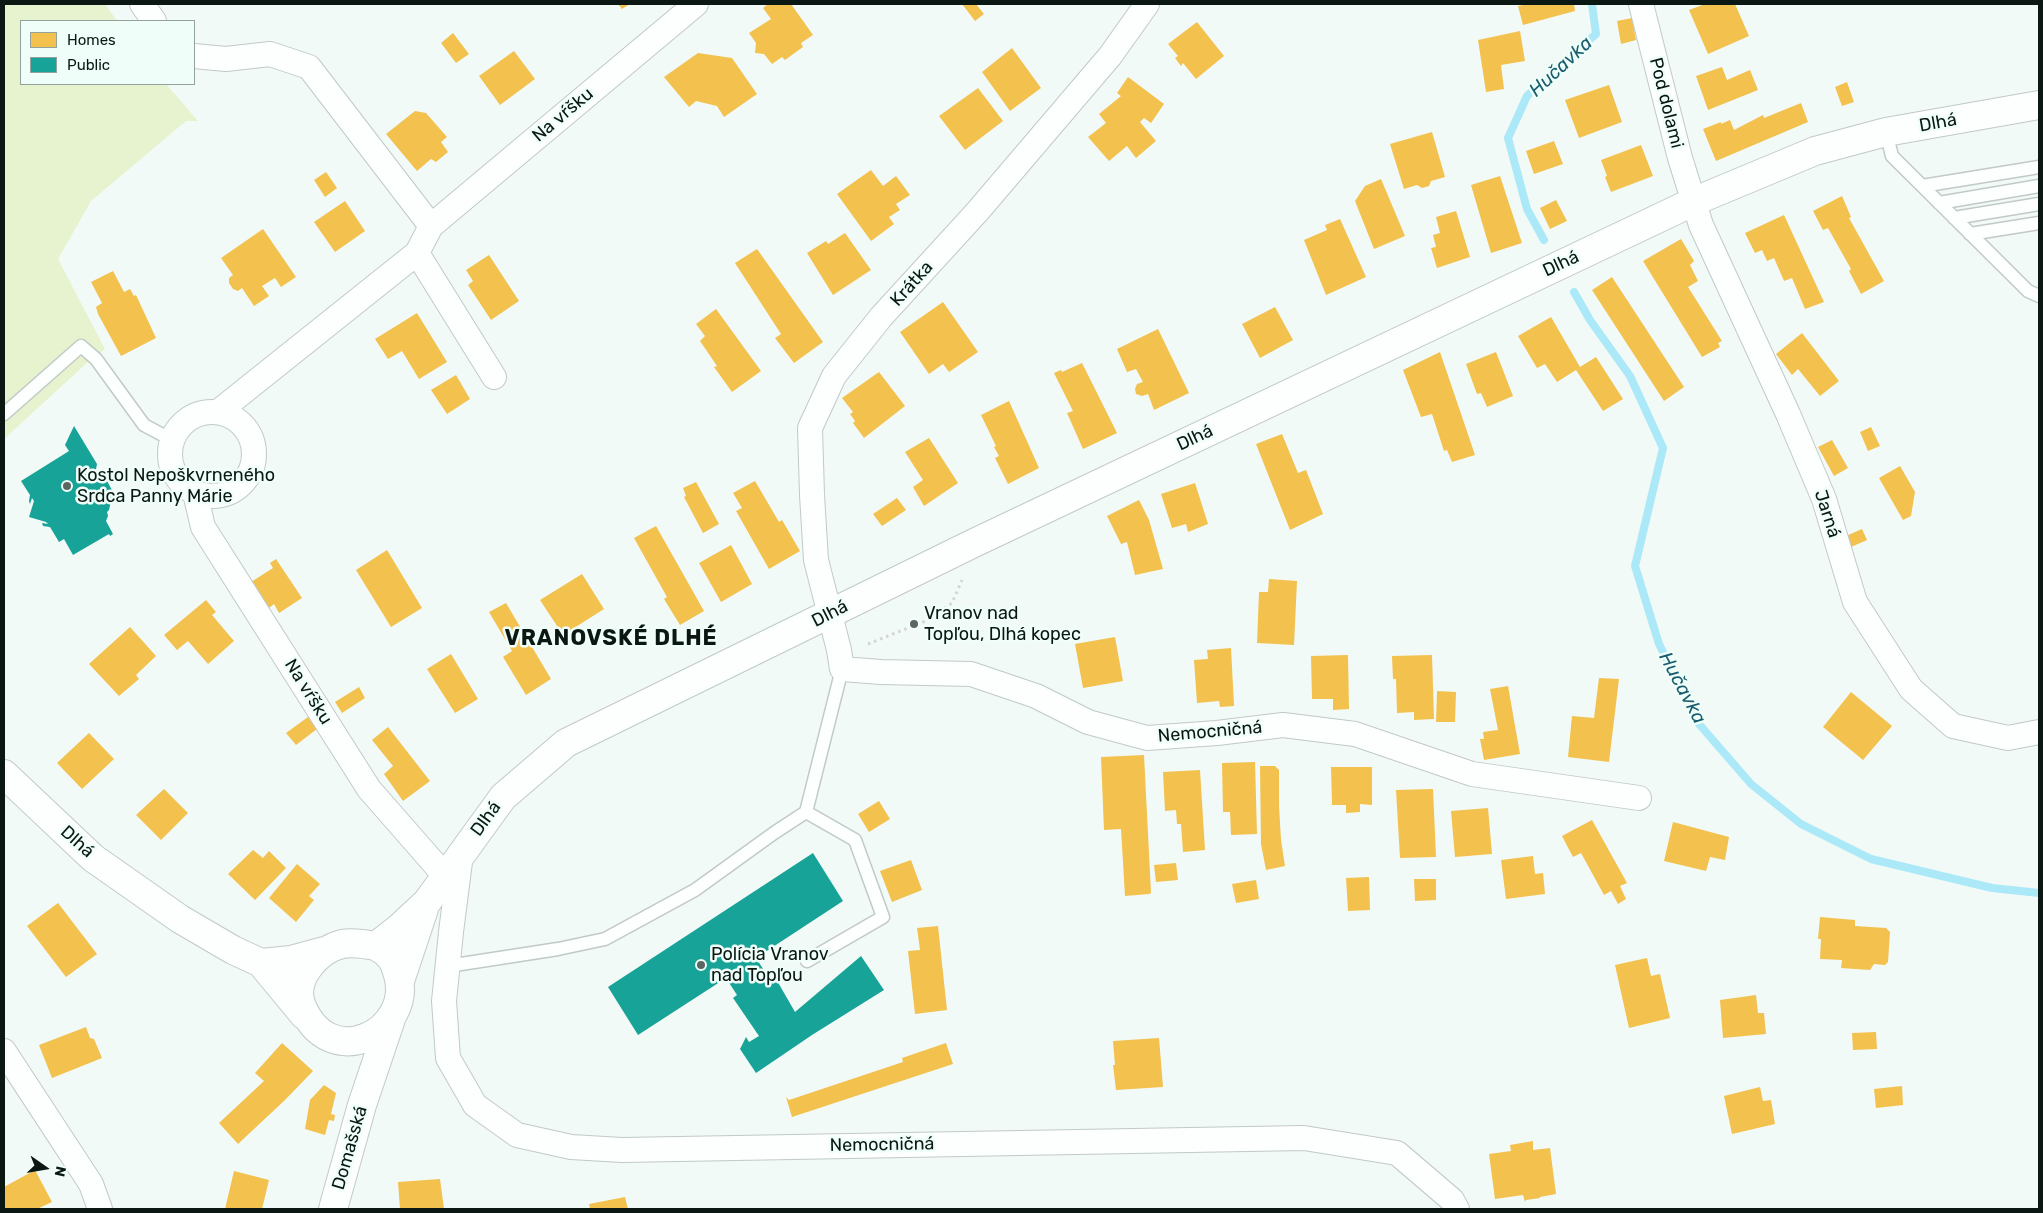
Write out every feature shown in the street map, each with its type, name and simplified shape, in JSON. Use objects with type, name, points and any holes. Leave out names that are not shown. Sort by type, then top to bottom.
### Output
[{"type":"street","points":[[142,4],[153,20]]},
{"type":"street","name":"Na vŕšku","points":[[218,412],[417,253],[431,226],[696,4]]},
{"type":"street","name":"Krátka","points":[[829,614],[816,560],[810,428],[834,376],[881,317],[977,212],[1110,56],[1147,4]]},
{"type":"street","name":"Pod dolami","points":[[1641,4],[1680,158],[1695,201]]},
{"type":"street","points":[[195,56],[226,59],[270,54],[308,67],[431,226]]},
{"type":"street","name":"Dlhá","points":[[427,902],[503,797],[566,743],[974,543],[1695,201],[1815,151],[1886,132],[2039,105]]},
{"type":"street","name":"Jarná","points":[[1695,201],[1700,225],[1788,414],[1824,499],[1855,602],[1911,689],[1953,726],[2008,738],[2039,732]]},
{"type":"street","points":[[417,253],[494,377]]},
{"type":"street","points":[[206,412],[218,412],[233,416],[245,427],[253,441],[255,457],[250,473],[241,486],[227,494],[211,497],[196,493],[180,482],[174,473],[169,452],[177,430],[185,421],[195,415],[206,412]]},
{"type":"street","name":"Na vŕšku","points":[[196,493],[203,527],[369,789],[446,877]]},
{"type":"street","points":[[829,614],[842,669]]},
{"type":"street","name":"Nemocničná","points":[[842,669],[971,674],[1036,696],[1088,722],[1147,738],[1217,733],[1284,724],[1355,734],[1472,774],[1639,798]]},
{"type":"street","name":"Dlhá","points":[[4,774],[93,858],[180,920],[233,950],[261,963]]},
{"type":"street","points":[[451,932],[461,854]]},
{"type":"street","points":[[376,946],[427,902],[439,899],[446,905],[451,932]]},
{"type":"street","points":[[400,981],[411,944],[427,902]]},
{"type":"street","name":"Nemocničná","points":[[451,932],[444,1001],[448,1058],[475,1105],[517,1135],[571,1147],[622,1150],[1304,1138],[1397,1153],[1452,1200],[1457,1209]]},
{"type":"street","points":[[360,943],[376,946],[389,955],[396,966],[400,981],[400,998],[392,1016],[382,1029],[368,1037],[346,1043],[322,1034],[313,1027],[261,963],[291,960],[342,944],[360,943]]},
{"type":"street","points":[[306,1017],[300,1000],[301,981],[311,964],[324,951]]},
{"type":"street","name":"Domašská","points":[[333,1209],[367,1088],[392,1016]]},
{"type":"street","points":[[346,1043],[358,1062],[367,1088]]},
{"type":"street","points":[[4,1051],[91,1184],[100,1209]]},
{"type":"lane","points":[[1886,132],[1892,156],[2028,291],[2039,296]]},
{"type":"lane","points":[[1922,186],[2039,167]]},
{"type":"lane","points":[[1939,203],[2039,186]]},
{"type":"lane","points":[[1954,218],[2039,204]]},
{"type":"lane","points":[[1970,234],[2039,223]]},
{"type":"lane","points":[[4,414],[82,346],[96,359],[144,425],[172,440]]},
{"type":"lane","points":[[448,966],[558,950],[604,939],[696,890],[806,812],[842,669]]},
{"type":"lane","points":[[806,812],[855,840],[883,917],[807,961]]},
{"type":"path","points":[[868,644],[928,620],[952,603],[963,578]]},
{"type":"green space","points":[[4,4],[105,4],[116,20],[20,20],[20,85],[167,85],[198,121],[186,121],[91,201],[58,259],[105,349],[88,362],[4,439]]},
{"type":"building: Homes","points":[[618,4],[630,4],[622,9]]},
{"type":"building: Homes","points":[[768,4],[791,4],[813,35],[801,43],[803,47],[785,60],[782,57],[772,64],[764,54],[755,53],[756,43],[749,33],[771,19],[763,8]]},
{"type":"building: Homes","points":[[962,4],[976,4],[984,14],[975,21]]},
{"type":"building: Homes","points":[[1529,4],[1574,4],[1575,11],[1523,25],[1518,6]]},
{"type":"building: Homes","points":[[1705,4],[1735,4],[1749,36],[1708,54],[1689,10]]},
{"type":"building: Homes","points":[[1632,18],[1636,40],[1621,44],[1617,21]]},
{"type":"building: Homes","points":[[1197,22],[1224,56],[1196,79],[1183,63],[1181,66],[1175,58],[1178,56],[1168,44]]},
{"type":"building: Homes","points":[[1520,31],[1525,61],[1501,65],[1504,89],[1486,92],[1478,40]]},
{"type":"building: Homes","points":[[453,33],[469,54],[456,63],[441,43]]},
{"type":"building: Homes","points":[[1012,48],[1041,88],[1010,111],[982,72]]},
{"type":"building: Homes","points":[[514,51],[535,79],[500,105],[479,76]]},
{"type":"building: Homes","points":[[698,53],[732,58],[757,94],[724,117],[717,106],[696,101],[689,107],[664,77]]},
{"type":"building: Homes","points":[[1722,67],[1727,80],[1750,70],[1758,90],[1708,110],[1696,76]]},
{"type":"building: Homes","points":[[1128,77],[1164,104],[1151,123],[1144,118],[1140,122],[1156,141],[1136,158],[1127,146],[1109,161],[1088,137],[1106,123],[1099,114],[1121,96],[1117,93]]},
{"type":"building: Homes","points":[[1847,82],[1854,102],[1842,106],[1835,87]]},
{"type":"building: Homes","points":[[1609,85],[1622,122],[1579,138],[1565,100]]},
{"type":"building: Homes","points":[[978,88],[1003,121],[965,150],[939,116]]},
{"type":"building: Homes","points":[[1801,103],[1808,122],[1716,161],[1703,129],[1730,120],[1734,130],[1763,115],[1764,118]]},
{"type":"building: Homes","points":[[415,111],[426,113],[447,137],[441,142],[448,152],[436,162],[431,159],[417,171],[386,134]]},
{"type":"building: Homes","points":[[1432,132],[1445,177],[1431,181],[1429,186],[1422,188],[1417,185],[1404,189],[1390,144]]},
{"type":"building: Homes","points":[[1554,141],[1563,164],[1534,174],[1526,151]]},
{"type":"building: Homes","points":[[1641,145],[1653,176],[1611,192],[1601,160]]},
{"type":"building: Homes","points":[[871,170],[883,186],[896,176],[910,195],[896,204],[900,210],[889,217],[894,224],[871,241],[837,194]]},
{"type":"building: Homes","points":[[326,172],[337,188],[325,197],[314,180]]},
{"type":"building: Homes","points":[[1500,176],[1522,243],[1491,253],[1471,185]]},
{"type":"building: Homes","points":[[1381,179],[1405,236],[1374,249],[1355,201],[1365,186]]},
{"type":"building: Homes","points":[[1842,196],[1851,217],[1849,218],[1884,281],[1861,294],[1849,271],[1851,269],[1828,228],[1823,230],[1813,211]]},
{"type":"building: Homes","points":[[1556,200],[1567,221],[1550,229],[1540,208]]},
{"type":"building: Homes","points":[[345,201],[365,231],[335,252],[314,222]]},
{"type":"building: Homes","points":[[1456,211],[1470,257],[1437,268],[1431,248],[1436,247],[1433,235],[1440,233],[1436,217]]},
{"type":"building: Homes","points":[[1784,215],[1824,302],[1805,309],[1792,278],[1784,281],[1774,258],[1767,261],[1762,250],[1755,253],[1745,233]]},
{"type":"building: Homes","points":[[1340,219],[1366,277],[1326,295],[1304,240],[1327,230],[1325,225]]},
{"type":"building: Homes","points":[[263,229],[296,277],[281,287],[275,278],[262,286],[269,296],[254,306],[242,288],[238,291],[233,289],[229,283],[229,278],[233,275],[221,258]]},
{"type":"building: Homes","points":[[845,233],[871,270],[833,295],[807,253],[826,241],[828,244]]},
{"type":"building: Homes","points":[[1681,239],[1694,261],[1690,265],[1698,281],[1688,287],[1722,341],[1718,343],[1720,347],[1702,357],[1643,261]]},
{"type":"building: Homes","points":[[757,249],[823,342],[794,363],[775,338],[781,334],[735,263]]},
{"type":"building: Homes","points":[[489,255],[519,301],[491,320],[468,285],[473,281],[466,270]]},
{"type":"building: Homes","points":[[113,271],[124,292],[130,289],[134,296],[136,295],[156,338],[121,356],[98,314],[96,307],[102,303],[91,282]]},
{"type":"building: Homes","points":[[1612,277],[1684,387],[1664,401],[1592,290]]},
{"type":"building: Homes","points":[[943,302],[978,352],[949,372],[943,364],[929,374],[900,332]]},
{"type":"building: Homes","points":[[1275,307],[1293,340],[1260,358],[1242,324]]},
{"type":"building: Homes","points":[[716,309],[761,371],[732,392],[714,367],[717,366],[700,341],[705,336],[696,324]]},
{"type":"building: Homes","points":[[417,313],[447,362],[419,379],[402,351],[388,359],[375,339]]},
{"type":"building: Homes","points":[[1551,317],[1580,367],[1596,357],[1623,399],[1603,411],[1576,370],[1557,382],[1545,364],[1537,368],[1518,336]]},
{"type":"building: Homes","points":[[1158,329],[1189,393],[1154,410],[1148,394],[1142,396],[1136,394],[1137,384],[1143,382],[1136,369],[1127,372],[1117,349]]},
{"type":"building: Homes","points":[[1802,333],[1839,381],[1820,396],[1798,369],[1792,375],[1776,354]]},
{"type":"building: Homes","points":[[1440,352],[1475,455],[1452,462],[1447,450],[1444,451],[1432,414],[1421,417],[1403,370]]},
{"type":"building: Homes","points":[[1496,352],[1513,396],[1487,407],[1481,393],[1477,394],[1466,364]]},
{"type":"building: Homes","points":[[1082,363],[1117,433],[1083,449],[1067,413],[1073,411],[1054,373],[1061,370],[1062,372]]},
{"type":"building: Homes","points":[[879,372],[905,406],[864,438],[853,423],[855,421],[850,414],[853,412],[842,398]]},
{"type":"building: Homes","points":[[456,375],[470,399],[447,414],[431,390]]},
{"type":"building: Homes","points":[[1009,401],[1039,468],[1008,484],[995,458],[999,456],[994,447],[996,446],[981,415]]},
{"type":"building: Homes","points":[[1871,427],[1880,446],[1868,451],[1860,432]]},
{"type":"building: Homes","points":[[1282,434],[1298,473],[1306,470],[1323,514],[1290,530],[1256,444]]},
{"type":"building: Homes","points":[[929,438],[958,483],[924,506],[913,487],[923,480],[905,452]]},
{"type":"building: Homes","points":[[1832,440],[1848,468],[1834,476],[1818,447]]},
{"type":"building: Homes","points":[[1900,466],[1915,492],[1911,516],[1903,520],[1879,478]]},
{"type":"building: Homes","points":[[755,481],[779,522],[782,520],[800,551],[769,569],[736,511],[742,508],[733,493]]},
{"type":"building: Homes","points":[[696,482],[719,524],[703,533],[684,497],[686,496],[683,488]]},
{"type":"building: Homes","points":[[1195,483],[1208,524],[1188,532],[1186,524],[1172,528],[1161,494]]},
{"type":"building: Homes","points":[[897,498],[906,510],[882,526],[873,514]]},
{"type":"building: Homes","points":[[1139,500],[1149,520],[1163,569],[1135,575],[1127,542],[1121,544],[1107,516]]},
{"type":"building: Homes","points":[[656,526],[704,611],[680,625],[664,599],[667,597],[634,538]]},
{"type":"building: Homes","points":[[1862,529],[1867,540],[1844,550],[1839,539]]},
{"type":"building: Homes","points":[[731,545],[752,584],[721,602],[699,563]]},
{"type":"building: Homes","points":[[387,550],[422,608],[391,627],[356,570]]},
{"type":"building: Homes","points":[[276,559],[302,598],[279,613],[274,604],[269,608],[251,582],[273,568],[270,563]]},
{"type":"building: Homes","points":[[582,574],[604,609],[563,635],[540,600]]},
{"type":"building: Homes","points":[[1269,579],[1297,581],[1294,645],[1257,643],[1259,592],[1268,592]]},
{"type":"building: Homes","points":[[206,600],[216,612],[212,615],[234,641],[208,664],[188,641],[177,650],[164,635]]},
{"type":"building: Homes","points":[[506,603],[551,679],[526,695],[503,657],[512,651],[489,612]]},
{"type":"building: Homes","points":[[130,627],[156,656],[136,675],[139,679],[119,696],[89,664]]},
{"type":"building: Homes","points":[[1115,637],[1123,681],[1083,688],[1075,644]]},
{"type":"building: Homes","points":[[1231,648],[1234,706],[1220,707],[1219,701],[1197,703],[1194,660],[1208,659],[1207,650]]},
{"type":"building: Homes","points":[[451,654],[478,699],[455,713],[427,669]]},
{"type":"building: Homes","points":[[1348,655],[1349,709],[1333,710],[1333,699],[1312,699],[1311,656]]},
{"type":"building: Homes","points":[[1432,655],[1434,719],[1414,720],[1414,712],[1397,713],[1396,679],[1393,679],[1392,656]]},
{"type":"building: Homes","points":[[1599,678],[1619,679],[1609,762],[1568,757],[1572,716],[1594,718]]},
{"type":"building: Homes","points":[[1508,686],[1520,754],[1484,760],[1480,739],[1484,739],[1483,732],[1498,730],[1490,689]]},
{"type":"building: Homes","points":[[359,687],[365,698],[342,713],[335,702]]},
{"type":"building: Homes","points":[[1437,691],[1456,692],[1455,722],[1436,722]]},
{"type":"building: Homes","points":[[1851,692],[1892,726],[1863,760],[1823,727]]},
{"type":"building: Homes","points":[[308,717],[317,729],[296,745],[286,733]]},
{"type":"building: Homes","points":[[388,727],[430,781],[403,801],[384,774],[393,766],[372,740]]},
{"type":"building: Homes","points":[[89,733],[114,759],[82,789],[57,763]]},
{"type":"building: Homes","points":[[1144,755],[1151,893],[1125,896],[1121,829],[1104,830],[1101,757]]},
{"type":"building: Homes","points":[[1255,762],[1257,834],[1231,835],[1230,812],[1223,812],[1222,763]]},
{"type":"building: Homes","points":[[1260,766],[1275,766],[1279,770],[1281,840],[1285,866],[1266,870],[1261,844]]},
{"type":"building: Homes","points":[[1331,767],[1372,767],[1372,805],[1360,804],[1360,812],[1346,813],[1346,805],[1332,805]]},
{"type":"building: Homes","points":[[1200,770],[1205,850],[1183,852],[1181,824],[1177,824],[1176,810],[1165,811],[1163,772]]},
{"type":"building: Homes","points":[[164,789],[188,813],[161,840],[136,815]]},
{"type":"building: Homes","points":[[1433,789],[1436,857],[1400,858],[1396,790]]},
{"type":"building: Homes","points":[[879,801],[890,819],[869,832],[858,814]]},
{"type":"building: Homes","points":[[1488,808],[1492,854],[1455,857],[1451,811]]},
{"type":"building: Homes","points":[[1592,820],[1627,883],[1620,886],[1626,899],[1618,904],[1611,891],[1604,895],[1581,853],[1573,857],[1562,836]]},
{"type":"building: Homes","points":[[1673,822],[1729,837],[1725,860],[1710,857],[1706,871],[1664,861]]},
{"type":"building: Homes","points":[[253,850],[263,858],[269,851],[286,868],[255,900],[228,874]]},
{"type":"building: Homes","points":[[1533,856],[1535,874],[1543,873],[1545,894],[1506,899],[1501,860]]},
{"type":"building: Homes","points":[[911,860],[922,890],[892,902],[880,871]]},
{"type":"building: Homes","points":[[1176,863],[1178,880],[1156,882],[1154,865]]},
{"type":"building: Homes","points":[[297,864],[320,884],[309,896],[314,900],[296,922],[269,898]]},
{"type":"building: Homes","points":[[1369,877],[1370,910],[1348,911],[1346,878]]},
{"type":"building: Homes","points":[[1414,879],[1436,879],[1436,900],[1415,901]]},
{"type":"building: Homes","points":[[1256,880],[1259,899],[1236,903],[1232,884]]},
{"type":"building: Homes","points":[[58,903],[97,954],[66,977],[27,926]]},
{"type":"building: Homes","points":[[1820,917],[1855,920],[1855,926],[1886,928],[1890,932],[1888,962],[1885,965],[1874,964],[1870,970],[1841,968],[1842,960],[1820,959],[1821,939],[1818,939]]},
{"type":"building: Homes","points":[[938,926],[947,1010],[915,1014],[908,951],[920,950],[917,928]]},
{"type":"building: Homes","points":[[1647,958],[1651,976],[1660,974],[1670,1018],[1629,1028],[1615,965]]},
{"type":"building: Homes","points":[[1756,995],[1758,1013],[1764,1013],[1766,1034],[1723,1038],[1720,1000]]},
{"type":"building: Homes","points":[[86,1027],[90,1038],[94,1039],[102,1058],[52,1078],[39,1045]]},
{"type":"building: Homes","points":[[1876,1032],[1877,1049],[1853,1050],[1852,1033]]},
{"type":"building: Homes","points":[[1159,1038],[1163,1087],[1116,1090],[1113,1041]]},
{"type":"building: Homes","points":[[282,1043],[313,1071],[238,1144],[219,1123],[264,1081],[255,1073]]},
{"type":"building: Homes","points":[[946,1043],[953,1064],[792,1117],[786,1097],[789,1100],[903,1062],[902,1058]]},
{"type":"building: Homes","points":[[324,1085],[336,1093],[331,1114],[335,1115],[334,1121],[329,1120],[325,1135],[305,1129],[310,1100]]},
{"type":"building: Homes","points":[[1902,1086],[1903,1105],[1876,1108],[1874,1089]]},
{"type":"building: Homes","points":[[1760,1087],[1763,1101],[1771,1100],[1775,1124],[1732,1134],[1724,1096]]},
{"type":"building: Homes","points":[[1533,1141],[1533,1150],[1550,1148],[1556,1194],[1526,1200],[1525,1202],[1523,1195],[1495,1199],[1489,1154],[1511,1151],[1510,1145]]},
{"type":"building: Homes","points":[[35,1170],[52,1202],[37,1209],[4,1209],[4,1187]]},
{"type":"building: Homes","points":[[234,1171],[269,1180],[262,1209],[225,1209]]},
{"type":"building: Homes","points":[[440,1179],[444,1209],[400,1209],[398,1182]]},
{"type":"building: Homes","points":[[625,1197],[628,1209],[590,1209],[589,1204]]},
{"type":"building: Public","name":"Kostol Nepoškvrneného Srdca Panny Márie","points":[[74,426],[97,464],[95,474],[98,479],[107,481],[113,492],[106,521],[113,534],[110,536],[109,534],[73,555],[64,539],[59,542],[50,527],[43,526],[42,523],[48,524],[46,522],[29,517],[34,501],[32,498],[30,504],[30,495],[21,481],[69,451],[65,445]]},
{"type":"building: Public","name":"Polícia Vranov nad Topľou","points":[[813,853],[843,901],[756,958],[767,975],[772,972],[795,1012],[861,956],[884,990],[756,1073],[740,1049],[746,1037],[749,1042],[759,1036],[733,998],[737,995],[726,978],[638,1035],[608,987]]},
{"type":"waterway","name":"Hučavka","points":[[1544,240],[1527,209],[1508,138],[1527,96],[1596,34],[1592,4]]},
{"type":"waterway","name":"Hučavka","points":[[1574,292],[1590,320],[1630,376],[1663,448],[1635,566],[1659,644],[1699,724],[1751,784],[1801,824],[1871,859],[1992,888],[2039,893]]},
{"type":"place","name":"Kostol Nepoškvrneného Srdca Panny Márie","points":[[67,486]]},
{"type":"place","name":"Vranov nad Topľou, Dlhá kopec","points":[[914,624]]},
{"type":"place","name":"Polícia Vranov nad Topľou","points":[[701,965]]},
{"type":"district","name":"VRANOVSKÉ DLHÉ","points":[[611,639]]}]
